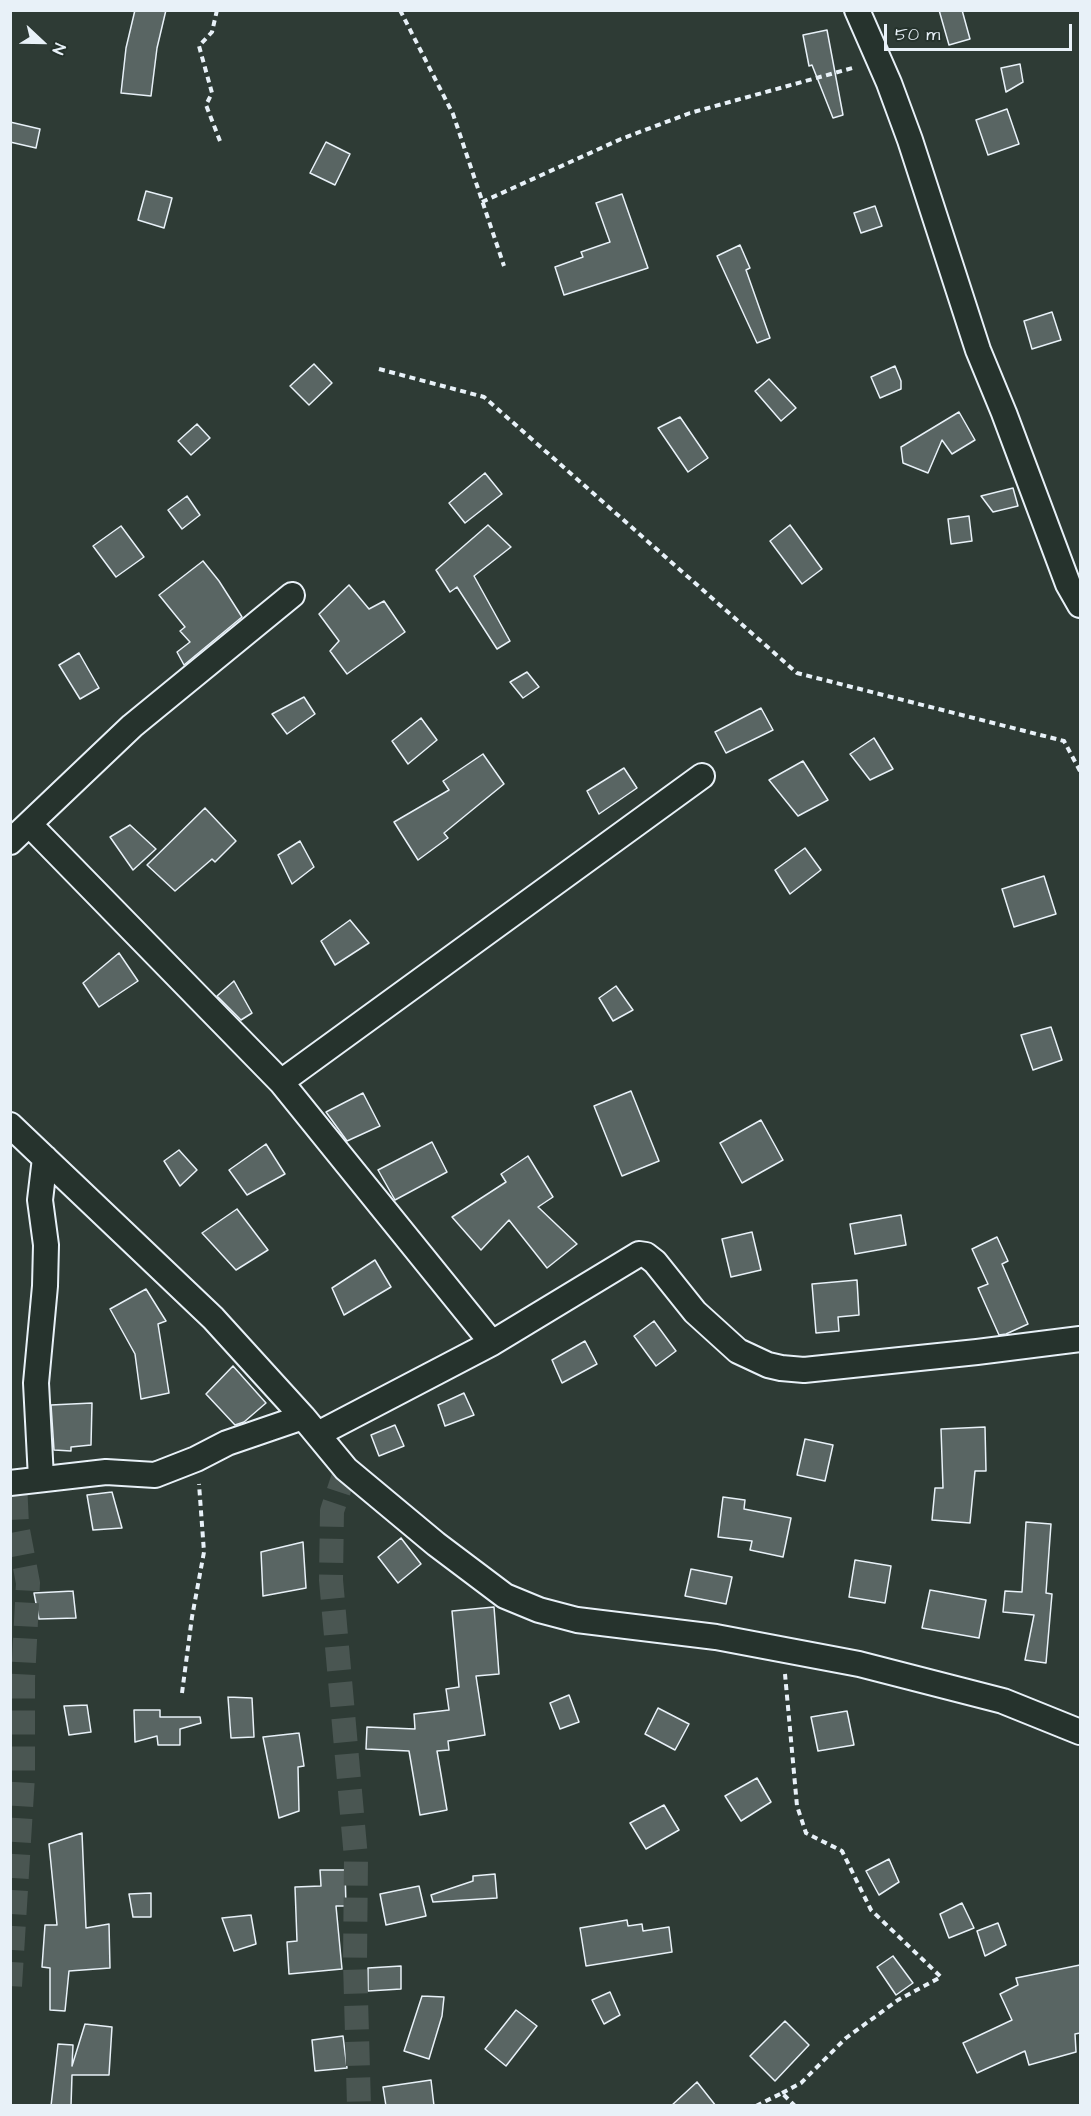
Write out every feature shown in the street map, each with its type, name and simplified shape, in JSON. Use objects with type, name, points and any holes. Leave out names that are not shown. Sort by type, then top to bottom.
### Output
[{"type":"street","points":[[857,10],[910,140],[978,350],[1004,412],[1068,584],[1080,605]]},
{"type":"street","points":[[10,842],[132,726],[292,595]]},
{"type":"street","points":[[281,1082],[702,776]]},
{"type":"street","points":[[30,825],[281,1082],[492,1343]]},
{"type":"street","points":[[10,1125],[213,1318],[311,1426],[346,1469],[436,1544],[505,1596],[539,1610],[577,1620],[716,1637],[860,1664],[1003,1701],[1080,1732]]},
{"type":"street","points":[[41,1478],[36,1383],[45,1286],[46,1245],[40,1200],[45,1158]]},
{"type":"street","points":[[10,1483],[106,1472],[155,1475],[196,1459],[227,1443],[311,1426],[492,1343],[639,1254],[646,1255],[655,1262],[695,1312],[738,1351],[768,1365],[781,1368],[804,1370],[977,1352],[1080,1338]]},
{"type":"path","points":[[217,10],[212,32],[199,46],[212,93],[206,105],[220,141]]},
{"type":"path","points":[[400,10],[453,114],[504,266]]},
{"type":"path","points":[[482,202],[621,139],[690,113],[879,60]]},
{"type":"path","points":[[379,369],[484,397],[797,673],[1064,741],[1080,771]]},
{"type":"path","points":[[182,1693],[192,1617],[204,1552],[196,1459]]},
{"type":"path","points":[[756,2106],[801,2083],[846,2038],[898,2000],[941,1977],[871,1910],[842,1851],[806,1833],[797,1806],[782,1650]]},
{"type":"path","points":[[782,2093],[795,2106]]},
{"type":"building","points":[[135,10],[166,10],[157,48],[151,96],[121,93],[126,48]]},
{"type":"building","points":[[939,10],[962,10],[970,39],[949,45]]},
{"type":"building","points":[[827,30],[843,115],[833,118],[812,65],[809,66],[803,35]]},
{"type":"building","points":[[1020,64],[1023,82],[1006,92],[1001,68]]},
{"type":"building","points":[[1007,109],[1019,144],[988,155],[976,120]]},
{"type":"building","points":[[10,122],[40,129],[36,148],[10,142]]},
{"type":"building","points":[[326,142],[350,154],[335,185],[310,173]]},
{"type":"building","points":[[146,191],[172,198],[164,228],[138,220]]},
{"type":"building","points":[[622,194],[648,268],[564,295],[555,267],[583,257],[581,252],[610,242],[596,203]]},
{"type":"building","points":[[875,206],[882,226],[861,233],[854,213]]},
{"type":"building","points":[[740,245],[750,268],[746,270],[770,338],[757,343],[717,256]]},
{"type":"building","points":[[1052,312],[1061,340],[1032,349],[1024,321]]},
{"type":"building","points":[[314,364],[332,383],[309,405],[290,386]]},
{"type":"building","points":[[895,366],[901,381],[901,389],[880,398],[871,377]]},
{"type":"building","points":[[769,379],[796,408],[781,421],[755,391]]},
{"type":"building","points":[[959,412],[975,440],[952,454],[942,440],[928,473],[903,463],[901,447]]},
{"type":"building","points":[[680,417],[708,458],[688,472],[658,428]]},
{"type":"building","points":[[197,424],[210,438],[191,455],[178,441]]},
{"type":"building","points":[[485,473],[502,494],[465,523],[449,503]]},
{"type":"building","points":[[1013,488],[1018,506],[993,512],[981,496]]},
{"type":"building","points":[[187,496],[200,515],[182,529],[168,510]]},
{"type":"building","points":[[969,516],[972,541],[951,544],[948,519]]},
{"type":"building","points":[[488,525],[511,547],[474,576],[510,641],[497,649],[457,587],[450,592],[436,570]]},
{"type":"building","points":[[790,525],[822,569],[802,584],[770,541]]},
{"type":"building","points":[[121,526],[144,557],[116,577],[93,546]]},
{"type":"building","points":[[203,561],[242,617],[184,665],[177,652],[190,642],[180,631],[185,627],[159,595]]},
{"type":"building","points":[[349,585],[369,609],[384,601],[405,632],[347,674],[330,651],[339,641],[319,614]]},
{"type":"building","points":[[79,653],[99,688],[80,699],[59,665]]},
{"type":"building","points":[[527,672],[539,687],[523,698],[510,682]]},
{"type":"building","points":[[304,697],[315,714],[287,734],[272,714]]},
{"type":"building","points":[[761,708],[773,730],[726,753],[715,732]]},
{"type":"building","points":[[421,718],[437,740],[408,764],[392,741]]},
{"type":"building","points":[[874,738],[893,769],[870,780],[850,754]]},
{"type":"building","points":[[483,754],[504,784],[444,833],[448,838],[418,860],[394,822],[449,790],[443,781]]},
{"type":"building","points":[[803,761],[828,800],[798,816],[769,780]]},
{"type":"building","points":[[624,768],[637,788],[599,814],[587,791]]},
{"type":"building","points":[[205,808],[236,841],[215,862],[212,859],[175,891],[147,865]]},
{"type":"building","points":[[130,825],[156,849],[133,870],[110,837]]},
{"type":"building","points":[[300,841],[314,867],[292,884],[278,855]]},
{"type":"building","points":[[805,848],[821,870],[790,894],[775,870]]},
{"type":"building","points":[[1044,876],[1056,914],[1014,927],[1002,889]]},
{"type":"building","points":[[350,920],[369,943],[335,965],[321,941]]},
{"type":"building","points":[[119,953],[138,981],[99,1007],[83,983]]},
{"type":"building","points":[[234,981],[252,1013],[241,1020],[217,996]]},
{"type":"building","points":[[616,986],[633,1010],[613,1021],[599,998]]},
{"type":"building","points":[[1051,1027],[1062,1060],[1033,1070],[1021,1035]]},
{"type":"building","points":[[631,1091],[659,1161],[622,1176],[594,1106]]},
{"type":"building","points":[[363,1093],[380,1126],[347,1141],[326,1112]]},
{"type":"building","points":[[761,1120],[783,1160],[742,1183],[720,1143]]},
{"type":"building","points":[[432,1142],[447,1172],[395,1200],[378,1170]]},
{"type":"building","points":[[266,1144],[285,1174],[247,1195],[229,1170]]},
{"type":"building","points":[[179,1150],[197,1170],[180,1186],[164,1161]]},
{"type":"building","points":[[528,1156],[553,1197],[538,1207],[577,1244],[547,1268],[509,1220],[481,1250],[452,1217],[506,1182],[501,1174]]},
{"type":"building","points":[[237,1209],[268,1250],[236,1270],[202,1233]]},
{"type":"building","points":[[901,1215],[906,1245],[855,1254],[850,1224]]},
{"type":"building","points":[[752,1232],[761,1270],[731,1277],[722,1239]]},
{"type":"building","points":[[997,1237],[1008,1261],[1002,1264],[1028,1324],[999,1335],[978,1288],[988,1284],[972,1249]]},
{"type":"building","points":[[375,1260],[391,1287],[344,1315],[332,1288]]},
{"type":"building","points":[[857,1280],[859,1315],[838,1317],[839,1331],[816,1333],[812,1284]]},
{"type":"building","points":[[146,1289],[166,1321],[158,1324],[169,1393],[141,1399],[135,1354],[110,1309]]},
{"type":"building","points":[[654,1321],[676,1351],[656,1366],[634,1336]]},
{"type":"building","points":[[585,1341],[597,1364],[562,1383],[552,1360]]},
{"type":"building","points":[[233,1366],[266,1403],[244,1422],[235,1425],[206,1394]]},
{"type":"building","points":[[464,1393],[474,1415],[445,1426],[438,1405]]},
{"type":"building","points":[[92,1403],[91,1445],[71,1447],[71,1451],[54,1450],[51,1405]]},
{"type":"building","points":[[395,1425],[404,1446],[379,1456],[371,1435]]},
{"type":"building","points":[[985,1427],[986,1471],[975,1471],[970,1523],[932,1520],[935,1488],[943,1488],[941,1429]]},
{"type":"building","points":[[805,1439],[833,1445],[825,1481],[797,1475]]},
{"type":"building","points":[[112,1492],[122,1528],[93,1530],[87,1495]]},
{"type":"building","points":[[723,1497],[745,1500],[744,1509],[791,1518],[783,1557],[750,1550],[752,1541],[718,1537]]},
{"type":"building","points":[[1026,1522],[1051,1524],[1046,1593],[1052,1594],[1046,1663],[1025,1660],[1034,1615],[1003,1612],[1005,1591],[1022,1592]]},
{"type":"building","points":[[401,1538],[421,1564],[398,1583],[378,1557]]},
{"type":"building","points":[[303,1542],[306,1588],[263,1596],[261,1552]]},
{"type":"building","points":[[855,1560],[891,1566],[885,1603],[849,1597]]},
{"type":"building","points":[[691,1569],[732,1577],[726,1604],[685,1596]]},
{"type":"building","points":[[930,1590],[986,1600],[979,1638],[922,1628]]},
{"type":"building","points":[[73,1591],[76,1618],[39,1619],[34,1593]]},
{"type":"building","points":[[494,1607],[499,1674],[476,1676],[485,1735],[448,1741],[449,1750],[437,1751],[447,1810],[420,1815],[409,1751],[366,1749],[367,1727],[415,1729],[414,1714],[449,1710],[446,1689],[459,1687],[452,1611]]},
{"type":"building","points":[[569,1695],[579,1722],[560,1729],[550,1703]]},
{"type":"building","points":[[228,1697],[252,1698],[254,1737],[231,1738]]},
{"type":"building","points":[[87,1705],[91,1732],[69,1735],[64,1706]]},
{"type":"building","points":[[658,1708],[689,1724],[675,1750],[645,1734]]},
{"type":"building","points":[[134,1710],[160,1710],[160,1717],[200,1717],[201,1723],[180,1729],[180,1745],[158,1745],[157,1736],[135,1742]]},
{"type":"building","points":[[847,1711],[854,1745],[818,1751],[811,1717]]},
{"type":"building","points":[[299,1733],[304,1766],[298,1767],[299,1811],[279,1818],[263,1737]]},
{"type":"building","points":[[757,1778],[771,1802],[741,1821],[725,1796]]},
{"type":"building","points":[[664,1805],[679,1830],[646,1849],[630,1823]]},
{"type":"building","points":[[82,1833],[86,1928],[109,1924],[110,1968],[69,1971],[65,2011],[50,2010],[50,1968],[42,1967],[45,1925],[57,1925],[49,1844]]},
{"type":"building","points":[[889,1859],[899,1882],[879,1895],[866,1871]]},
{"type":"building","points":[[320,1870],[345,1870],[346,1906],[336,1906],[342,1969],[289,1974],[287,1942],[297,1941],[295,1887],[321,1886]]},
{"type":"building","points":[[495,1874],[497,1898],[433,1902],[431,1895],[473,1881],[473,1876]]},
{"type":"building","points":[[419,1886],[426,1916],[386,1925],[380,1894]]},
{"type":"building","points":[[151,1893],[151,1917],[133,1917],[129,1894]]},
{"type":"building","points":[[962,1903],[974,1928],[949,1938],[940,1914]]},
{"type":"building","points":[[251,1915],[256,1944],[234,1951],[222,1918]]},
{"type":"building","points":[[627,1920],[628,1926],[642,1924],[643,1931],[669,1927],[672,1952],[586,1966],[580,1928]]},
{"type":"building","points":[[998,1923],[1006,1945],[985,1956],[977,1931]]},
{"type":"building","points":[[893,1956],[913,1983],[896,1995],[877,1967]]},
{"type":"building","points":[[1080,1965],[1080,2033],[1075,2034],[1076,2052],[1029,2065],[1025,2051],[977,2073],[963,2043],[1012,2020],[1000,1994],[1018,1985],[1016,1978]]},
{"type":"building","points":[[401,1966],[401,1989],[368,1991],[368,1968]]},
{"type":"building","points":[[610,1992],[620,2015],[604,2024],[592,2000]]},
{"type":"building","points":[[422,1996],[444,1997],[442,2016],[429,2059],[404,2051]]},
{"type":"building","points":[[516,2010],[537,2026],[506,2066],[485,2049]]},
{"type":"building","points":[[785,2021],[809,2045],[775,2081],[750,2056]]},
{"type":"building","points":[[85,2024],[112,2027],[109,2075],[72,2075],[71,2106],[51,2106],[58,2044],[73,2045],[72,2066]]},
{"type":"building","points":[[343,2036],[347,2068],[315,2071],[312,2040]]},
{"type":"building","points":[[431,2080],[434,2106],[386,2106],[383,2087]]},
{"type":"building","points":[[697,2082],[716,2106],[671,2106]]},
{"type":"tunnel","points":[[346,1469],[332,1511],[331,1580],[356,1858],[355,1962],[359,2106]]},
{"type":"tunnel","points":[[10,1986],[23,1776],[23,1679],[28,1583],[17,1525],[15,1482]]}]
